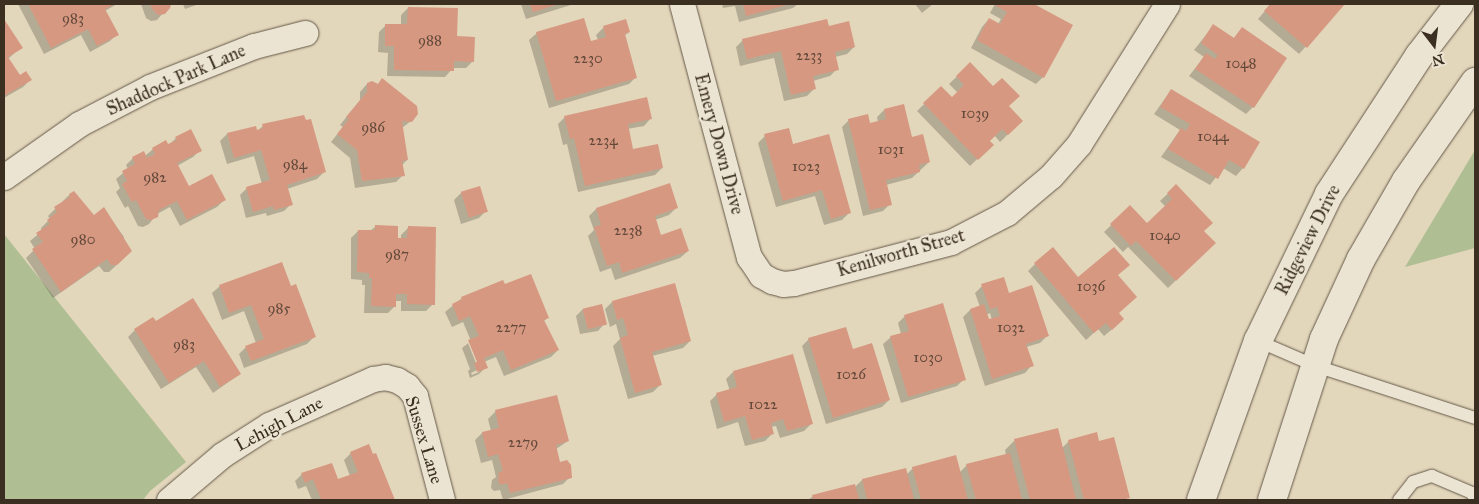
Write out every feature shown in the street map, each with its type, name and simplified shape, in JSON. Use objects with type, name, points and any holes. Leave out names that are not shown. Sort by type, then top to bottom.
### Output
[{"type":"main road","name":"Ridgeview Drive","points":[[1201,500],[1258,341],[1329,194],[1419,56],[1459,4]]},
{"type":"main road","points":[[1272,500],[1324,339],[1361,259],[1406,181],[1475,82]]},
{"type":"street","name":"Emery Down Drive","points":[[682,4],[749,256],[754,267],[767,278]]},
{"type":"street","name":"Kenilworth Street","points":[[767,278],[783,284],[794,283],[951,242],[1007,213],[1051,176],[1079,144],[1158,7]]},
{"type":"street","name":"Shaddock Park Lane","points":[[4,177],[79,124],[150,87],[254,46],[305,33]]},
{"type":"street","name":"Lehigh Lane","points":[[168,500],[222,455],[269,425],[373,379],[385,377],[401,383]]},
{"type":"street","name":"Sussex Lane","points":[[401,383],[415,396],[442,500]]},
{"type":"lane","points":[[1258,341],[1316,366],[1475,418]]},
{"type":"lane","points":[[1399,500],[1413,482],[1432,476],[1472,493],[1475,499]]},
{"type":"green space","points":[[1475,150],[1475,248],[1405,267]]},
{"type":"green space","points":[[4,234],[186,462],[150,491],[143,500],[4,500]]},
{"type":"building","points":[[28,4],[115,4],[105,9],[119,35],[97,46],[88,29],[51,48]]},
{"type":"building","points":[[150,4],[171,4],[165,14],[158,15]]},
{"type":"building","points":[[530,4],[559,4],[533,12]]},
{"type":"building","points":[[743,4],[791,4],[746,16]]},
{"type":"building","points":[[997,4],[1034,4],[1073,25],[1044,78],[977,40],[989,18],[1000,24],[1007,12],[996,6]]},
{"type":"building","points":[[1270,4],[1345,4],[1307,48],[1264,11]]},
{"type":"building","points":[[408,7],[458,8],[457,36],[475,37],[474,62],[454,61],[454,71],[394,70],[394,46],[385,46],[385,24],[407,24]]},
{"type":"building","points":[[584,18],[591,41],[606,37],[603,26],[626,19],[630,32],[625,34],[637,78],[556,101],[536,32]]},
{"type":"building","points":[[4,19],[23,48],[8,57],[20,75],[26,71],[32,80],[4,96]]},
{"type":"building","points":[[827,19],[829,26],[849,21],[855,47],[835,52],[839,70],[813,76],[816,89],[791,95],[781,51],[747,59],[742,39]]},
{"type":"building","points":[[1213,24],[1234,38],[1242,27],[1287,58],[1254,108],[1195,69],[1206,53],[1215,59],[1218,55],[1201,43]]},
{"type":"building","points":[[970,62],[993,86],[1002,78],[1020,96],[1009,106],[1023,121],[1008,135],[1002,129],[990,141],[994,145],[978,160],[923,103],[941,86],[952,97],[964,85],[956,76]]},
{"type":"building","points":[[382,78],[417,106],[418,114],[412,122],[402,121],[408,160],[402,161],[405,176],[362,181],[357,150],[337,134],[349,119],[346,117],[367,92],[367,83],[372,81],[378,84]]},
{"type":"building","points":[[1171,89],[1260,142],[1244,169],[1229,160],[1218,179],[1168,149],[1181,128],[1186,131],[1190,124],[1160,107]]},
{"type":"building","points":[[647,97],[652,119],[628,124],[633,149],[658,144],[663,168],[585,186],[574,138],[570,139],[564,116]]},
{"type":"building","points":[[904,104],[912,137],[923,134],[930,162],[919,165],[920,172],[886,180],[892,205],[870,210],[848,119],[868,114],[870,123],[886,119],[884,109]]},
{"type":"building","points":[[304,115],[306,120],[311,119],[326,172],[287,185],[293,205],[274,210],[273,206],[253,212],[246,187],[270,180],[261,150],[234,158],[227,133],[256,126],[257,130],[263,128],[262,124]]},
{"type":"building","points":[[789,128],[793,144],[829,134],[851,213],[831,219],[822,190],[783,201],[764,134]]},
{"type":"building","points":[[191,129],[202,151],[177,163],[189,186],[212,174],[226,200],[187,220],[177,201],[159,210],[158,217],[151,220],[146,219],[136,200],[132,202],[122,184],[127,181],[122,171],[135,164],[132,157],[144,151],[147,158],[155,154],[152,148],[166,140],[168,144],[177,140],[175,137]]},
{"type":"building","points":[[670,183],[678,208],[655,216],[661,235],[681,228],[689,251],[622,273],[619,262],[607,266],[594,227],[601,225],[596,208]]},
{"type":"building","points":[[1176,184],[1213,223],[1204,231],[1216,243],[1176,281],[1136,241],[1131,246],[1110,224],[1130,205],[1147,223],[1172,199],[1167,193]]},
{"type":"building","points":[[480,186],[488,212],[469,218],[461,192]]},
{"type":"building","points":[[74,191],[94,215],[104,207],[132,251],[117,265],[111,265],[107,259],[61,292],[32,249],[43,242],[36,233],[50,224],[47,220],[57,212],[54,207],[70,197],[69,194]]},
{"type":"building","points":[[375,225],[398,226],[398,238],[407,238],[408,226],[436,227],[435,305],[407,304],[407,294],[396,294],[396,307],[371,306],[372,278],[369,278],[369,273],[357,272],[358,230],[375,230]]},
{"type":"building","points":[[1053,247],[1078,277],[1114,247],[1130,265],[1118,275],[1137,297],[1119,313],[1124,319],[1112,330],[1106,323],[1094,333],[1034,263]]},
{"type":"building","points":[[282,262],[291,286],[296,284],[316,337],[251,361],[245,346],[264,339],[251,305],[229,313],[219,285]]},
{"type":"building","points":[[531,274],[549,318],[544,320],[559,350],[511,370],[503,350],[484,358],[488,368],[477,372],[474,363],[477,362],[468,340],[479,336],[470,316],[459,321],[452,304],[462,299],[461,297],[503,280],[505,284]]},
{"type":"building","points":[[1004,277],[1009,293],[1032,285],[1049,336],[1026,344],[1034,366],[992,379],[970,309],[984,304],[989,319],[1000,316],[997,307],[990,309],[981,284]]},
{"type":"building","points":[[675,283],[691,341],[652,352],[662,385],[635,393],[620,338],[628,335],[623,318],[617,320],[612,301]]},
{"type":"building","points":[[193,298],[241,374],[220,387],[204,361],[169,383],[134,329],[153,317],[156,321]]},
{"type":"building","points":[[943,303],[966,380],[908,397],[890,336],[909,331],[904,315]]},
{"type":"building","points":[[602,304],[607,324],[588,329],[583,309]]},
{"type":"building","points":[[846,327],[853,349],[872,343],[890,400],[833,418],[808,338]]},
{"type":"building","points":[[793,354],[813,424],[787,431],[783,419],[771,423],[774,434],[752,440],[745,416],[724,422],[716,393],[737,387],[733,371]]},
{"type":"building","points":[[557,395],[569,441],[556,445],[560,462],[567,460],[571,465],[572,478],[510,493],[507,483],[501,485],[498,481],[499,472],[503,471],[498,454],[488,457],[482,432],[499,428],[495,410]]},
{"type":"building","points":[[1058,428],[1076,500],[1030,500],[1014,439]]},
{"type":"building","points":[[1097,432],[1099,441],[1114,437],[1130,498],[1119,500],[1084,500],[1068,440]]},
{"type":"building","points":[[369,444],[373,454],[376,453],[395,500],[317,500],[321,499],[313,479],[305,483],[301,473],[332,463],[338,479],[358,472],[350,452]]},
{"type":"building","points":[[1010,453],[1022,500],[976,500],[966,464]]},
{"type":"building","points":[[956,455],[968,500],[921,500],[912,467]]},
{"type":"building","points":[[906,468],[914,500],[867,500],[862,479]]},
{"type":"building","points":[[855,484],[859,500],[813,500],[812,495]]}]
